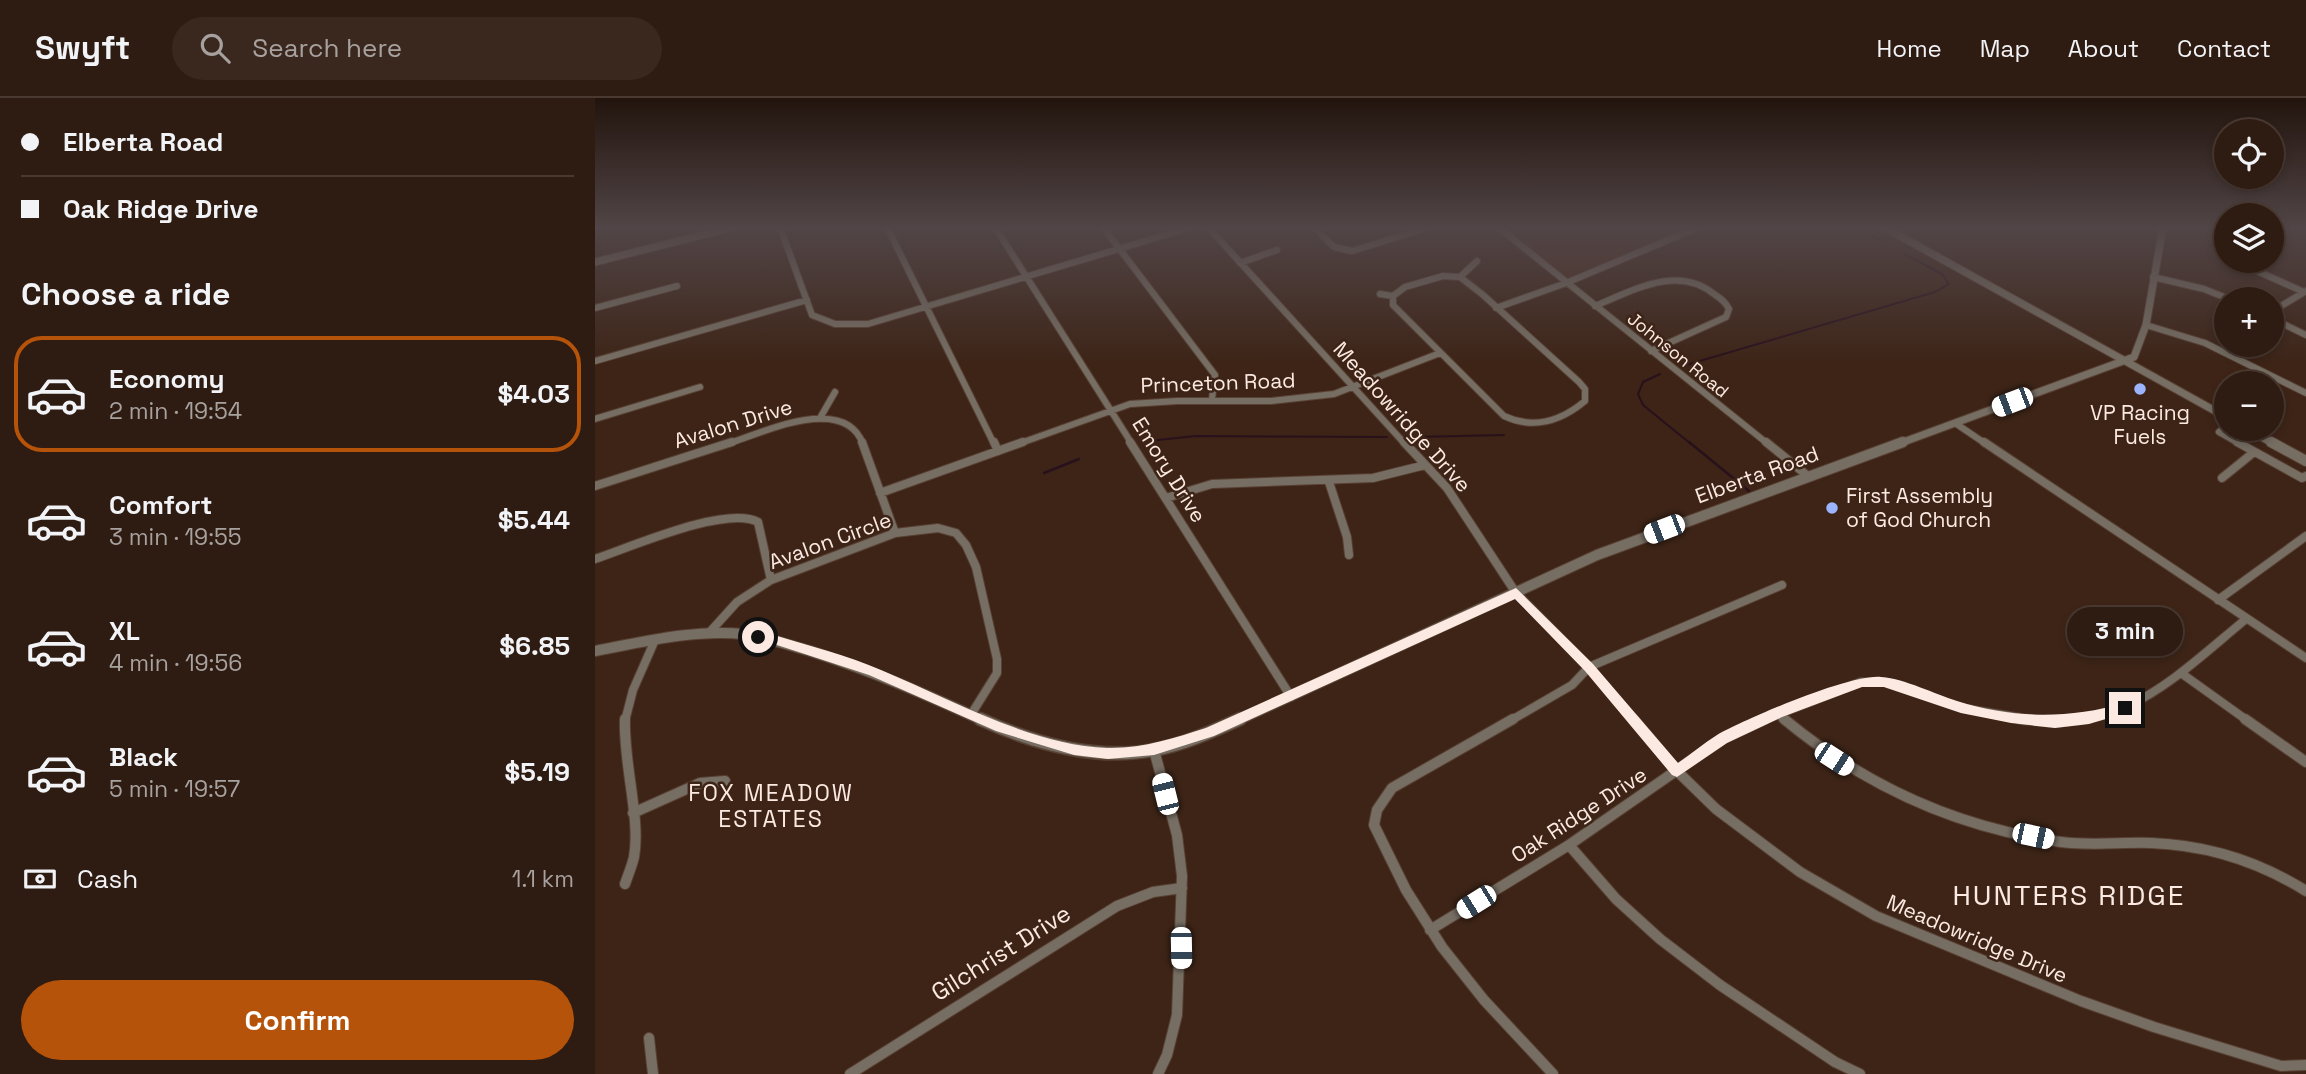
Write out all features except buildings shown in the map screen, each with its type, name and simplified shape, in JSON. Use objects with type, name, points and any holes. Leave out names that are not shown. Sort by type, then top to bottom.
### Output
[{"type":"street","points":[[797,273],[811,315],[819,320],[849,326],[868,324],[1039,273]]},
{"type":"street","points":[[910,273],[998,451]]},
{"type":"street","name":"Emory Drive","points":[[1025,273],[1291,697]]},
{"type":"street","points":[[1139,273],[1215,375],[1212,400]]},
{"type":"street","name":"Meadowridge Drive","points":[[1249,273],[1447,488],[1516,593],[1589,667],[1677,771],[1716,809],[1800,872],[1876,916],[2081,1001],[2154,1027],[2281,1066],[2306,1065]]},
{"type":"street","points":[[1460,277],[1464,273]]},
{"type":"street","name":"Johnson Road","points":[[1553,273],[1809,477]]},
{"type":"street","points":[[1496,307],[1591,273]]},
{"type":"street","points":[[1966,273],[2214,410]]},
{"type":"street","points":[[2124,361],[2134,357],[2145,325],[2154,273]]},
{"type":"street","points":[[2261,273],[2305,292]]},
{"type":"street","points":[[1380,294],[1393,296],[1405,287],[1434,277],[1460,277],[1585,388],[1585,401],[1577,409],[1545,423],[1524,424],[1512,421],[1503,416],[1397,310],[1393,305],[1393,296]]},
{"type":"street","points":[[2153,277],[2214,293]]},
{"type":"street","points":[[1595,306],[1661,281],[1678,278],[1701,285],[1727,304],[1729,309],[1726,317],[1651,351]]},
{"type":"street","points":[[595,309],[677,286]]},
{"type":"street","points":[[2284,304],[2305,292]]},
{"type":"street","points":[[595,361],[807,300]]},
{"type":"street","points":[[2284,324],[2306,335]]},
{"type":"street","points":[[2145,325],[2204,343],[2306,393]]},
{"type":"street","name":"Princeton Road","points":[[880,493],[1130,404],[1153,401],[1301,399],[1352,387],[1440,352]]},
{"type":"street","name":"Elberta Road","points":[[595,651],[655,640],[708,634],[742,634],[774,640],[873,671],[996,726],[1074,750],[1108,754],[1154,750],[1209,732],[1291,697],[1609,550],[2124,361]]},
{"type":"street","points":[[595,419],[700,387]]},
{"type":"street","points":[[820,418],[835,392]]},
{"type":"street","name":"Avalon Drive","points":[[595,486],[783,425],[820,418],[850,425],[860,436],[894,533]]},
{"type":"street","points":[[1955,424],[2306,658]]},
{"type":"street","points":[[2235,441],[2302,478],[2306,476]]},
{"type":"street","points":[[2269,441],[2306,461]]},
{"type":"street","points":[[2222,478],[2254,452]]},
{"type":"street","points":[[1166,498],[1210,484],[1329,482],[1402,474],[1425,466]]},
{"type":"street","points":[[1329,482],[1332,500],[1350,541],[1349,555]]},
{"type":"street","points":[[595,559],[717,518],[747,516],[758,522],[771,580]]},
{"type":"street","name":"Avalon Circle","points":[[708,634],[737,602],[771,580],[894,533],[937,528],[956,533],[966,545],[976,567],[997,659],[997,673],[972,713]]},
{"type":"street","points":[[2218,600],[2306,536]]},
{"type":"street","points":[[1553,1074],[1463,974],[1430,930],[1402,884],[1374,825],[1377,808],[1392,788],[1572,685],[1589,667],[1782,585]]},
{"type":"street","name":"Oak Ridge Drive","points":[[1430,930],[1569,845],[1722,739],[1777,713],[1861,682],[1884,682],[1961,708],[2011,718],[2055,722],[2089,718],[2125,708],[2181,673],[2246,619]]},
{"type":"street","points":[[625,884],[635,856],[633,813],[624,744],[625,717],[633,690],[655,640]]},
{"type":"street","points":[[2181,673],[2306,762]]},
{"type":"street","points":[[1777,713],[1812,744],[1856,773],[1906,799],[1980,825],[2060,842],[2165,843],[2207,848],[2248,860],[2285,877],[2306,891]]},
{"type":"street","points":[[1154,750],[1181,862],[1182,888],[1182,967],[1178,1021],[1167,1058],[1158,1074]]},
{"type":"street","points":[[633,813],[700,783],[725,781]]},
{"type":"street","points":[[1569,845],[1616,899],[1660,939],[1720,985],[1835,1062],[1860,1074]]},
{"type":"street","name":"Gilchrist Drive","points":[[850,1074],[1117,906],[1153,892],[1182,888]]},
{"type":"street","points":[[649,1038],[653,1074]]},
{"type":"shaded area","points":[[1559,273],[1583,273],[1567,279]]},
{"type":"waterway","points":[[1686,365],[1935,292],[1949,284],[1939,273]]},
{"type":"waterway","points":[[1660,374],[1643,382],[1638,394],[1643,405],[1691,444]]},
{"type":"waterway","points":[[1415,437],[1504,435]]},
{"type":"waterway","points":[[1148,441],[1196,436],[1387,437]]},
{"type":"waterway","points":[[1689,442],[1749,491]]},
{"type":"waterway","points":[[1044,473],[1079,459]]},
{"type":"place","name":"VP Racing Fuels","points":[[2140,389]]},
{"type":"place","name":"First Assembly of God Church","points":[[1832,508]]},
{"type":"district","name":"FOX MEADOW ESTATES","points":[[771,806]]},
{"type":"district","name":"HUNTERS RIDGE","points":[[2069,895]]},
{"type":"route","points":[[758,637],[873,671],[996,726],[1074,750],[1108,754],[1154,750],[1209,732],[1516,593],[1589,667],[1677,771],[1722,739],[1777,713],[1861,682],[1884,682],[1961,708],[2011,718],[2055,722],[2089,718],[2125,708]]}]
